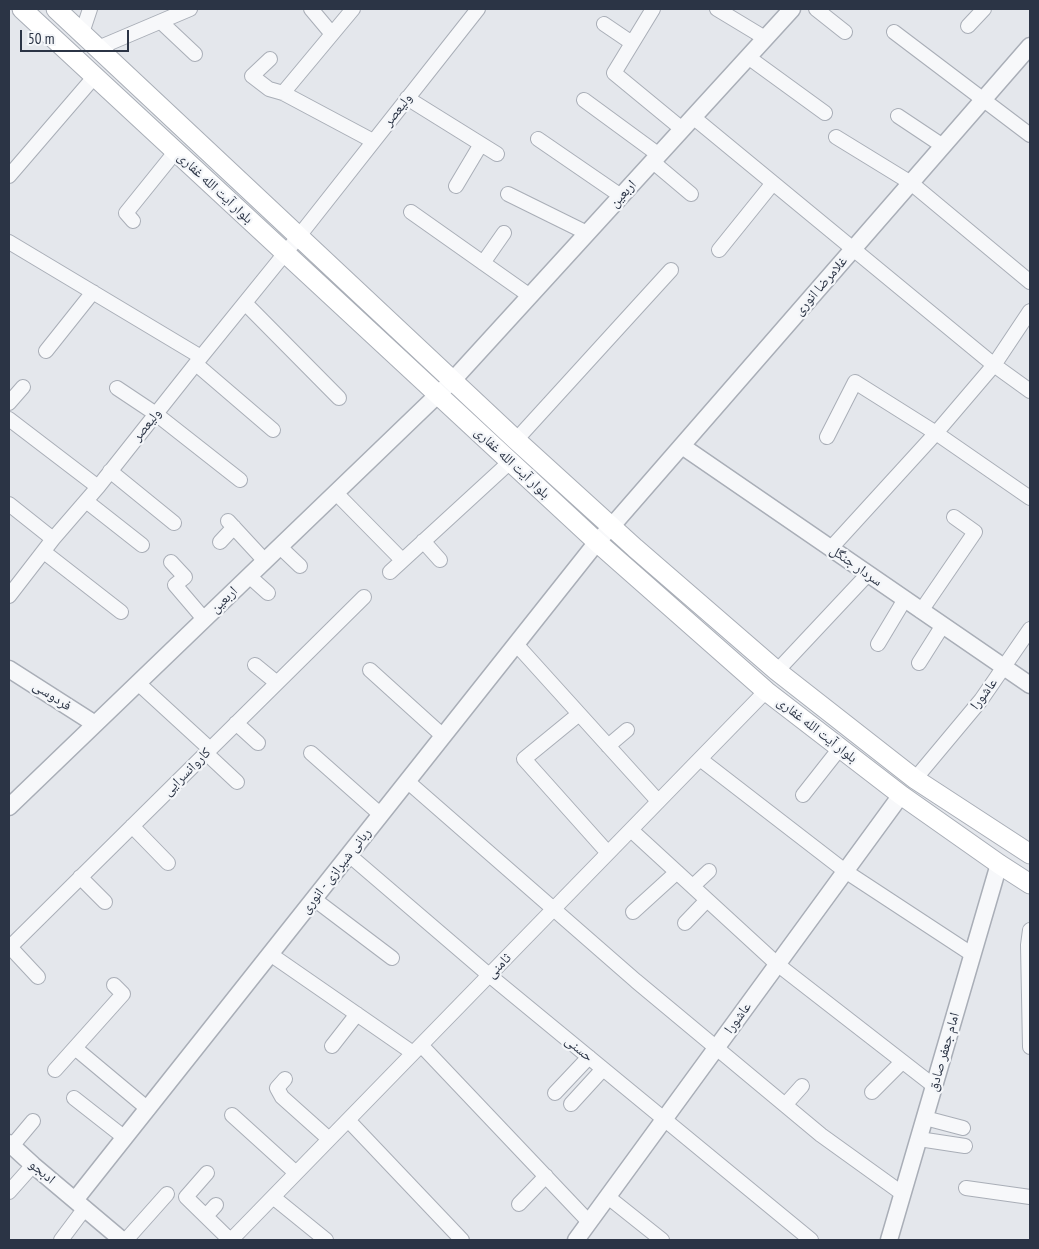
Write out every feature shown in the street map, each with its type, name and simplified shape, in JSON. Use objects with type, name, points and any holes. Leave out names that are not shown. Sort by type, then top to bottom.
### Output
[{"type":"main road","name":"بلوار آیت الله غفاری","points":[[22,9],[511,461],[596,542],[766,691],[901,795],[1030,884]]},
{"type":"main road","name":"بلوار آیت الله غفاری","points":[[56,9],[611,527],[777,671],[915,779],[1030,854]]},
{"type":"main road","points":[[901,795],[915,779]]},
{"type":"street","points":[[82,33],[90,9]]},
{"type":"street","points":[[98,48],[190,9]]},
{"type":"street","points":[[310,9],[332,34]]},
{"type":"street","points":[[282,93],[353,9]]},
{"type":"street","name":"ولیعصر","points":[[11,589],[98,487],[478,9]]},
{"type":"street","points":[[653,9],[614,73],[773,183],[994,365],[1030,391]]},
{"type":"street","points":[[717,9],[765,38]]},
{"type":"street","name":"اربعین","points":[[9,806],[453,380],[792,9]]},
{"type":"street","points":[[816,9],[845,32]]},
{"type":"street","points":[[968,26],[984,9]]},
{"type":"street","points":[[161,22],[195,54]]},
{"type":"street","points":[[604,24],[632,43]]},
{"type":"street","points":[[894,32],[1030,135]]},
{"type":"street","name":"غلامرضا انوری","points":[[596,542],[682,446],[1030,46]]},
{"type":"street","points":[[748,57],[825,113]]},
{"type":"street","points":[[270,59],[252,76],[269,89],[282,93],[373,142]]},
{"type":"street","points":[[9,176],[95,76]]},
{"type":"street","points":[[407,98],[496,154]]},
{"type":"street","points":[[584,100],[656,159],[691,194]]},
{"type":"street","points":[[898,116],[943,146]]},
{"type":"street","points":[[836,137],[911,183],[1030,282]]},
{"type":"street","points":[[538,139],[621,196]]},
{"type":"street","points":[[456,186],[481,144]]},
{"type":"street","points":[[133,221],[126,212],[176,151]]},
{"type":"street","points":[[719,250],[773,183]]},
{"type":"street","points":[[508,194],[587,233]]},
{"type":"street","points":[[411,212],[530,296]]},
{"type":"street","points":[[483,263],[504,233]]},
{"type":"street","points":[[9,242],[93,292],[198,360],[274,430]]},
{"type":"street","points":[[516,440],[671,270]]},
{"type":"street","points":[[46,351],[93,292]]},
{"type":"street","points":[[245,303],[339,398]]},
{"type":"street","points":[[831,548],[936,433],[994,365],[1030,311]]},
{"type":"street","points":[[827,438],[855,382],[936,433],[1030,498]]},
{"type":"street","points":[[9,403],[23,387]]},
{"type":"street","points":[[117,388],[156,414],[240,480]]},
{"type":"street","points":[[9,419],[98,487]]},
{"type":"street","name":"سردار جنگل","points":[[682,446],[1030,685]]},
{"type":"street","points":[[390,572],[511,461]]},
{"type":"street","points":[[110,471],[174,523]]},
{"type":"street","points":[[336,492],[402,560]]},
{"type":"street","points":[[86,501],[142,545]]},
{"type":"street","points":[[9,504],[53,540]]},
{"type":"street","points":[[921,611],[974,532],[954,517]]},
{"type":"street","points":[[220,542],[231,524],[265,561]]},
{"type":"street","points":[[423,541],[440,560]]},
{"type":"street","name":"ربانی شیرازی - انوری","points":[[80,1204],[125,1138],[596,542]]},
{"type":"street","points":[[280,547],[300,566]]},
{"type":"street","points":[[44,552],[121,612]]},
{"type":"street","points":[[171,562],[185,577],[175,585],[204,619]]},
{"type":"street","points":[[777,671],[868,574]]},
{"type":"street","points":[[249,576],[268,593]]},
{"type":"street","name":"کاروانسرایی","points":[[9,948],[364,597]]},
{"type":"street","points":[[878,644],[905,599]]},
{"type":"street","points":[[919,663],[942,625]]},
{"type":"street","name":"عاشورا","points":[[915,779],[981,700],[1030,629]]},
{"type":"street","points":[[516,644],[658,802]]},
{"type":"street","points":[[255,665],[277,683]]},
{"type":"street","name":"فردوسی","points":[[9,668],[95,724]]},
{"type":"street","points":[[370,670],[443,736]]},
{"type":"street","points":[[138,683],[237,782]]},
{"type":"street","name":"ثامنی","points":[[233,1239],[766,691]]},
{"type":"street","points":[[579,714],[524,758],[608,853]]},
{"type":"street","points":[[236,723],[258,743]]},
{"type":"street","points":[[608,746],[627,730]]},
{"type":"street","points":[[803,795],[840,748]]},
{"type":"street","points":[[311,753],[381,815]]},
{"type":"street","points":[[700,759],[845,871],[972,955]]},
{"type":"street","points":[[407,781],[636,981],[821,1136],[903,1194]]},
{"type":"street","name":"عاشورا","points":[[576,1240],[901,795]]},
{"type":"street","points":[[132,826],[168,863]]},
{"type":"street","points":[[631,830],[777,964],[934,1086]]},
{"type":"street","name":"حسنی","points":[[349,855],[489,975],[811,1240]]},
{"type":"street","name":"امام جعفر صادق","points":[[889,1240],[999,864]]},
{"type":"street","points":[[693,886],[709,871]]},
{"type":"street","points":[[633,912],[677,872]]},
{"type":"street","points":[[80,877],[104,902]]},
{"type":"street","points":[[314,899],[392,958]]},
{"type":"street","points":[[685,923],[707,900]]},
{"type":"street","points":[[1030,930],[1028,945],[1030,1048]]},
{"type":"street","points":[[9,948],[38,977]]},
{"type":"street","points":[[270,954],[357,1014],[417,1049],[546,1176],[589,1222]]},
{"type":"street","points":[[55,1070],[123,994],[114,986]]},
{"type":"street","points":[[332,1046],[357,1014]]},
{"type":"street","points":[[75,1048],[148,1109]]},
{"type":"street","points":[[556,1093],[588,1057]]},
{"type":"street","points":[[872,1092],[902,1062]]},
{"type":"street","points":[[571,1104],[602,1069]]},
{"type":"street","points":[[284,1079],[277,1088],[282,1097],[329,1139]]},
{"type":"street","points":[[785,1105],[802,1086]]},
{"type":"street","points":[[74,1098],[125,1138]]},
{"type":"street","points":[[232,1115],[296,1173]]},
{"type":"street","points":[[925,1118],[963,1128]]},
{"type":"street","points":[[348,1120],[462,1240]]},
{"type":"street","points":[[11,1144],[33,1122]]},
{"type":"street","points":[[919,1139],[965,1146]]},
{"type":"street","name":"ادبجو","points":[[11,1144],[122,1240]]},
{"type":"street","points":[[9,1192],[33,1165]]},
{"type":"street","points":[[207,1173],[186,1197],[233,1239]]},
{"type":"street","points":[[519,1204],[546,1176]]},
{"type":"street","points":[[966,1188],[1030,1197]]},
{"type":"street","points":[[126,1240],[167,1194]]},
{"type":"street","points":[[273,1197],[326,1240]]},
{"type":"street","points":[[608,1197],[662,1240]]},
{"type":"street","points":[[61,1240],[80,1204]]},
{"type":"street","points":[[206,1216],[216,1205]]}]
